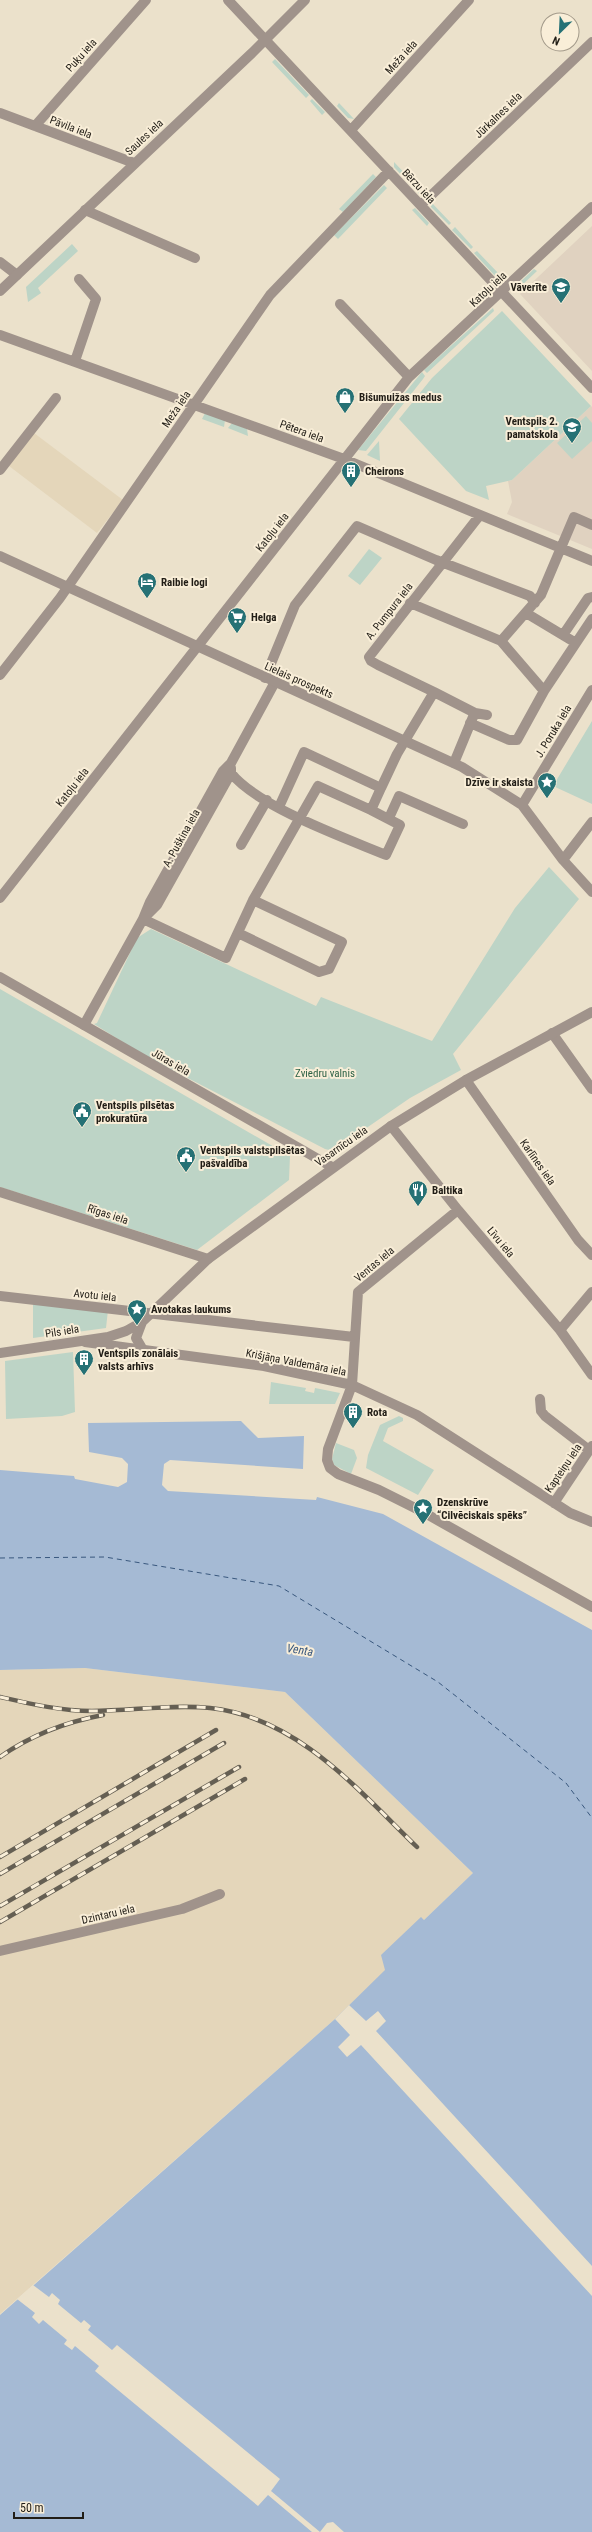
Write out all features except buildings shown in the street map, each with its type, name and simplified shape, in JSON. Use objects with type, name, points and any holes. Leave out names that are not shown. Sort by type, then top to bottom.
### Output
[{"type":"street","name":"Puķu iela","points":[[35,126],[146,0]]},
{"type":"street","name":"Bērzu iela","points":[[228,0],[421,205],[501,293],[592,388]]},
{"type":"street","name":"Saules iela","points":[[0,291],[266,40],[305,0]]},
{"type":"street","name":"Meža iela","points":[[351,130],[469,0]]},
{"type":"street","name":"Jūrkalnes iela","points":[[421,205],[592,42]]},
{"type":"street","name":"Pāvila iela","points":[[0,113],[134,163]]},
{"type":"street","name":"Meža iela","points":[[0,675],[67,587],[270,295],[389,171]]},
{"type":"street","name":"Katoļu iela","points":[[0,898],[409,377],[592,207]]},
{"type":"street","points":[[85,210],[195,258]]},
{"type":"street","points":[[0,262],[17,275]]},
{"type":"street","points":[[75,361],[96,299],[79,280]]},
{"type":"street","points":[[340,304],[409,377]]},
{"type":"street","name":"Pētera iela","points":[[0,335],[344,459],[592,561]]},
{"type":"street","points":[[0,470],[56,398]]},
{"type":"street","name":"A. Pumpura iela","points":[[434,692],[378,665],[371,661],[369,657],[480,515]]},
{"type":"street","points":[[500,641],[542,594],[559,548],[574,517],[592,525]]},
{"type":"street","name":"A. Puškina iela","points":[[84,1025],[142,919],[156,905],[231,768],[270,680],[295,605],[357,526],[444,562]]},
{"type":"street","name":"Lielais prospekts","points":[[0,556],[454,763],[492,785],[522,805],[563,860],[592,892]]},
{"type":"street","points":[[444,562],[530,596],[535,603]]},
{"type":"street","points":[[563,635],[588,598],[592,597]]},
{"type":"street","points":[[410,603],[500,641],[544,691]]},
{"type":"street","points":[[526,613],[576,643]]},
{"type":"street","points":[[470,722],[508,740],[517,740],[544,691],[592,619]]},
{"type":"street","name":"J. Poruka iela","points":[[522,805],[592,690]]},
{"type":"street","points":[[371,810],[405,741],[434,692],[475,712],[487,714]]},
{"type":"street","points":[[454,763],[475,712]]},
{"type":"street","points":[[280,807],[304,752],[381,788]]},
{"type":"street","points":[[142,919],[226,958],[253,900],[300,818],[318,786],[389,818],[400,825],[386,855],[300,818],[267,800],[238,782],[231,768]]},
{"type":"street","points":[[389,818],[399,796],[463,824]]},
{"type":"street","points":[[241,845],[267,800]]},
{"type":"street","points":[[563,860],[592,822]]},
{"type":"street","points":[[238,933],[319,972],[329,969],[342,942],[253,900]]},
{"type":"street","name":"Jūras iela","points":[[0,977],[332,1167]]},
{"type":"street","name":"Vasarnīcu iela","points":[[126,1331],[142,1322],[153,1313],[208,1259],[332,1167],[391,1126],[466,1080],[592,1012]]},
{"type":"street","points":[[552,1033],[592,1089]]},
{"type":"street","name":"Karlīnes iela","points":[[466,1080],[578,1240],[592,1255]]},
{"type":"street","name":"Līvu iela","points":[[391,1126],[458,1210],[560,1330],[592,1374]]},
{"type":"street","name":"Rīgas iela","points":[[0,1192],[208,1259]]},
{"type":"street","name":"Ventas iela","points":[[458,1210],[358,1292],[352,1385],[328,1449],[327,1460],[330,1468],[338,1474],[379,1490],[423,1512],[592,1607]]},
{"type":"street","points":[[560,1330],[592,1292]]},
{"type":"street","name":"Avotu iela","points":[[0,1296],[354,1337]]},
{"type":"street","points":[[142,1322],[136,1338],[143,1350]]},
{"type":"street","name":"Pils iela","points":[[0,1353],[108,1337],[126,1331]]},
{"type":"street","name":"Krišjāņa Valdemāra iela","points":[[80,1341],[264,1366],[352,1385],[417,1415],[570,1513],[592,1522]]},
{"type":"street","points":[[540,1399],[541,1411],[545,1416],[591,1448]]},
{"type":"street","name":"Kapteiņu iela","points":[[554,1502],[591,1448]]},
{"type":"street","name":"Dzintaru iela","points":[[0,1951],[182,1909],[220,1894]]},
{"type":"shaded area","name":"Vāverīte","points":[[592,226],[592,371],[520,294]]},
{"type":"shaded area","name":"Ventspils 2. pamatskola","points":[[591,406],[592,549],[507,514],[512,502],[508,481],[512,480]]},
{"type":"shaded area","points":[[34,433],[123,500],[97,533],[9,466]]},
{"type":"shaded area","points":[[85,1668],[285,1692],[473,1873],[424,1920],[421,1918],[386,1970],[335,2019],[0,2314],[0,1670]]},
{"type":"green space","points":[[275,59],[309,95],[306,98],[272,62]]},
{"type":"green space","points":[[312,99],[325,112],[322,115],[310,101]]},
{"type":"green space","points":[[339,103],[354,119],[348,118],[337,106]]},
{"type":"green space","points":[[394,162],[425,195],[419,194],[394,167]]},
{"type":"green space","points":[[373,174],[376,177],[343,212],[339,209]]},
{"type":"green space","points":[[384,185],[387,188],[338,239],[334,235]]},
{"type":"green space","points":[[431,202],[451,223],[449,225],[431,207]]},
{"type":"green space","points":[[415,208],[429,223],[427,226],[412,210]]},
{"type":"green space","points":[[455,227],[473,247],[471,249],[452,230]]},
{"type":"green space","points":[[72,244],[78,251],[38,288],[41,293],[28,302],[26,287]]},
{"type":"green space","points":[[477,251],[500,275],[497,278],[474,253]]},
{"type":"green space","points":[[534,269],[537,271],[520,287],[518,284]]},
{"type":"green space","points":[[493,308],[494,311],[427,373],[424,370]]},
{"type":"green space","points":[[502,311],[591,406],[512,480],[486,486],[489,500],[466,491],[399,419],[432,378]]},
{"type":"green space","points":[[422,372],[425,376],[423,379],[366,451],[358,450]]},
{"type":"green space","points":[[205,413],[225,420],[224,427],[202,419]]},
{"type":"green space","points":[[586,416],[592,423],[592,441],[572,459],[557,443]]},
{"type":"green space","points":[[232,423],[247,429],[248,436],[228,428]]},
{"type":"green space","points":[[379,441],[380,461],[367,455]]},
{"type":"green space","points":[[369,549],[382,558],[360,585],[348,576]]},
{"type":"green space","points":[[592,721],[592,804],[553,786]]},
{"type":"green space","name":"Zviedru valnis","points":[[549,867],[579,899],[453,1054],[461,1070],[410,1098],[333,1151],[325,1149],[145,1056],[94,1024],[97,1023],[137,938],[151,929],[316,1006],[321,997],[432,1041],[515,908]]},
{"type":"green space","points":[[0,989],[290,1156],[289,1180],[197,1250],[0,1187]]},
{"type":"green space","points":[[33,1303],[108,1310],[106,1328],[33,1338]]},
{"type":"green space","points":[[73,1352],[75,1412],[62,1416],[6,1419],[5,1361]]},
{"type":"green space","points":[[271,1382],[306,1388],[305,1391],[314,1393],[315,1388],[340,1393],[335,1404],[269,1404]]},
{"type":"green space","points":[[399,1416],[403,1418],[403,1421],[388,1428],[383,1441],[434,1470],[418,1495],[366,1468],[368,1455],[380,1425]]},
{"type":"green space","points":[[336,1443],[354,1450],[357,1458],[351,1474],[334,1465],[332,1459]]},
{"type":"water","name":"Venta","points":[[241,1421],[258,1438],[304,1436],[303,1469],[170,1460],[164,1464],[162,1485],[168,1491],[316,1500],[317,1497],[383,1514],[592,1630],[592,2532],[0,2532],[0,2315],[335,2019],[385,1970],[381,1955],[421,1917],[424,1920],[473,1873],[285,1692],[85,1668],[0,1670],[0,1470],[74,1476],[75,1479],[118,1487],[127,1482],[128,1464],[122,1458],[89,1452],[88,1423]]},
{"type":"pier","points":[[349,2005],[366,2021],[378,2011],[386,2021],[376,2031],[592,2266],[592,2296],[361,2045],[347,2057],[338,2047],[350,2035],[335,2019]]},
{"type":"pier","points":[[33,2285],[49,2297],[52,2293],[60,2300],[58,2304],[81,2323],[84,2320],[91,2326],[88,2330],[112,2350],[117,2345],[280,2479],[271,2491],[320,2532],[312,2532],[268,2495],[258,2506],[95,2371],[99,2366],[75,2346],[72,2350],[64,2344],[67,2340],[43,2320],[39,2324],[32,2317],[35,2313],[17,2299]]},
{"type":"pier","points":[[333,2522],[344,2532],[320,2532],[327,2523]]},
{"type":"ferry route","points":[[0,1558],[105,1557],[279,1586],[438,1682],[566,1783],[592,1818]]},
{"type":"railway","points":[[0,1697],[46,1707],[80,1711],[195,1707],[210,1708],[241,1714],[271,1726],[298,1741],[324,1760],[349,1780],[417,1847]]},
{"type":"railway","points":[[0,1757],[24,1742],[49,1730],[76,1721],[103,1715]]},
{"type":"railway","points":[[0,1857],[216,1730]]},
{"type":"railway","points":[[0,1874],[224,1743]]},
{"type":"railway","points":[[0,1906],[239,1767]]},
{"type":"railway","points":[[0,1922],[245,1779]]},
{"type":"place","name":"Vāverīte","points":[[561,304]]},
{"type":"place","name":"Bišumuižas medus","points":[[345,414]]},
{"type":"place","name":"Ventspils 2. pamatskola","points":[[572,444]]},
{"type":"place","name":"Cheirons","points":[[351,488]]},
{"type":"place","name":"Raibie logi","points":[[147,599]]},
{"type":"place","name":"Helga","points":[[237,634]]},
{"type":"place","name":"Dzīve ir skaista","points":[[547,799]]},
{"type":"place","name":"Ventspils pilsētas prokuratūra","points":[[82,1128]]},
{"type":"place","name":"Ventspils valstspilsētas pašvaldība","points":[[186,1173]]},
{"type":"place","name":"Baltika","points":[[418,1207]]},
{"type":"place","name":"Avotakas laukums","points":[[137,1326]]},
{"type":"place","name":"Ventspils zonālais valsts arhīvs","points":[[84,1376]]},
{"type":"place","name":"Rota","points":[[353,1429]]},
{"type":"place","name":"Dzenskrūve “Cilvēciskais spēks”","points":[[423,1525]]}]
